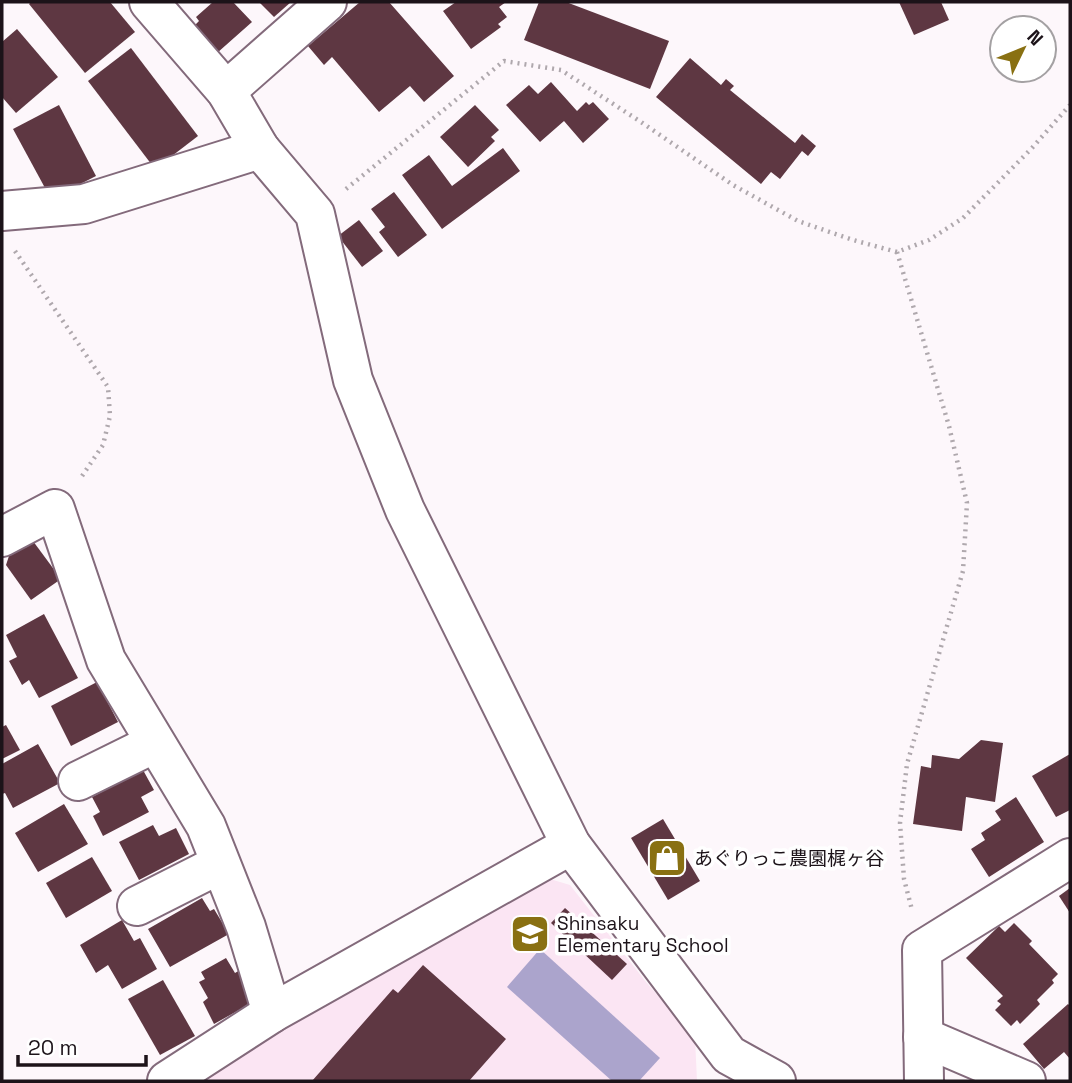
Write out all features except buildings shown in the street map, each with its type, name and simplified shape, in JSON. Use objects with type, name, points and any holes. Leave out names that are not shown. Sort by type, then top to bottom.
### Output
[{"type":"street","points":[[226,91],[327,2]]},
{"type":"street","points":[[166,8],[226,91],[260,149],[315,214],[353,380],[405,510],[572,845],[729,1068],[776,1081]]},
{"type":"street","points":[[6,227],[260,149]]},
{"type":"street","points":[[2,537],[55,509],[106,660],[206,826],[246,927],[272,1013]]},
{"type":"street","points":[[78,781],[155,743]]},
{"type":"street","points":[[167,1081],[272,1013],[572,845]]},
{"type":"street","points":[[924,1081],[922,950],[1070,858]]},
{"type":"street","points":[[137,906],[220,864]]},
{"type":"street","points":[[923,1037],[1026,1081]]},
{"type":"path","points":[[315,214],[504,61],[561,70],[733,185],[798,221],[897,252],[929,240],[963,218],[1070,106]]},
{"type":"path","points":[[6,227],[108,387],[110,416],[103,445],[55,509]]},
{"type":"path","points":[[897,252],[949,426],[967,503],[963,571],[907,764],[900,823],[904,879],[922,950]]},
{"type":"shaded area","name":"Shinsaku Elementary School","points":[[550,879],[570,885],[646,982],[695,1038],[697,1081],[184,1081]]},
{"type":"shaded area","points":[[540,949],[660,1058],[639,1081],[612,1081],[507,987]]},
{"type":"place","name":"あぐりっこ農園梶ヶ谷","points":[[667,858]]},
{"type":"place","name":"Shinsaku Elementary School","points":[[530,934]]}]
